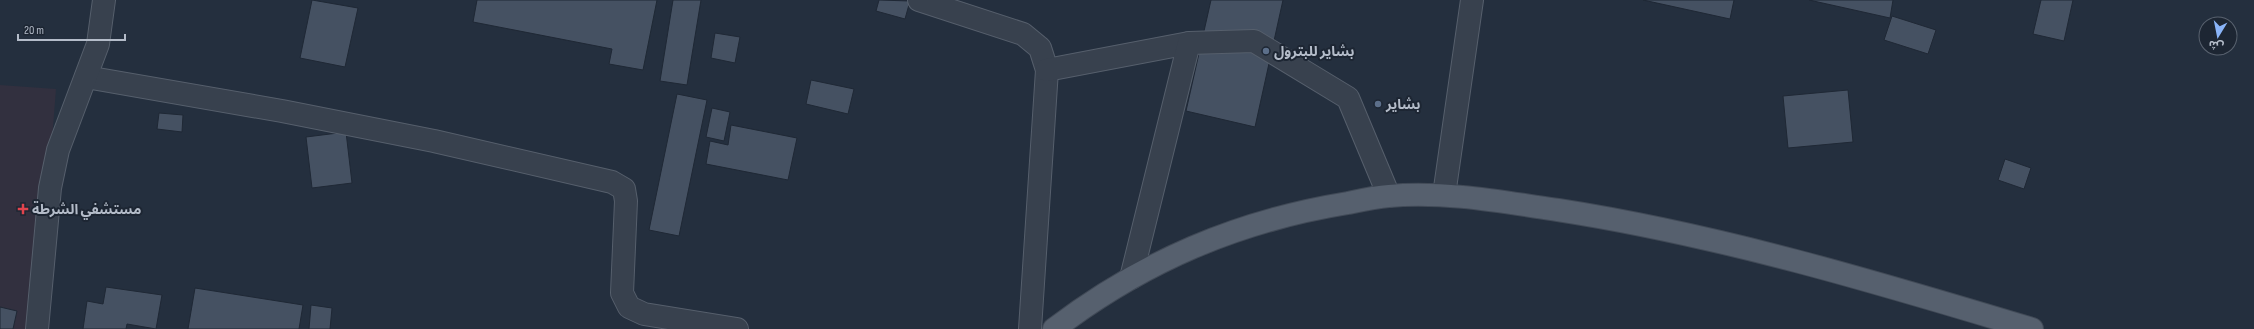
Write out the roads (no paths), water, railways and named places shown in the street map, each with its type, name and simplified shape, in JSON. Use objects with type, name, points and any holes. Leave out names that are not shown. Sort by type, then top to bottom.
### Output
[{"type":"main road","points":[[1054,329],[1081,308],[1131,278],[1186,249],[1243,227],[1313,208],[1389,196],[1444,195],[1520,204],[1632,222],[1752,250],[2032,329]]},
{"type":"street","points":[[37,329],[50,188],[58,150],[98,44],[104,0]]},
{"type":"street","points":[[919,0],[1023,34],[1040,48],[1047,70],[1030,329]]},
{"type":"street","points":[[1444,195],[1472,0]]},
{"type":"street","points":[[1047,70],[1189,43],[1254,41],[1348,98],[1389,196]]},
{"type":"street","points":[[1131,278],[1189,43]]},
{"type":"street","points":[[86,78],[282,111],[434,141],[612,182],[624,189],[626,202],[622,293],[629,307],[644,314],[736,329]]},
{"type":"place","name":"بشاير للبترول","points":[[1266,51]]},
{"type":"place","name":"بشاير","points":[[1378,104]]},
{"type":"place","name":"مستشفي الشرطة","points":[[23,209]]}]
